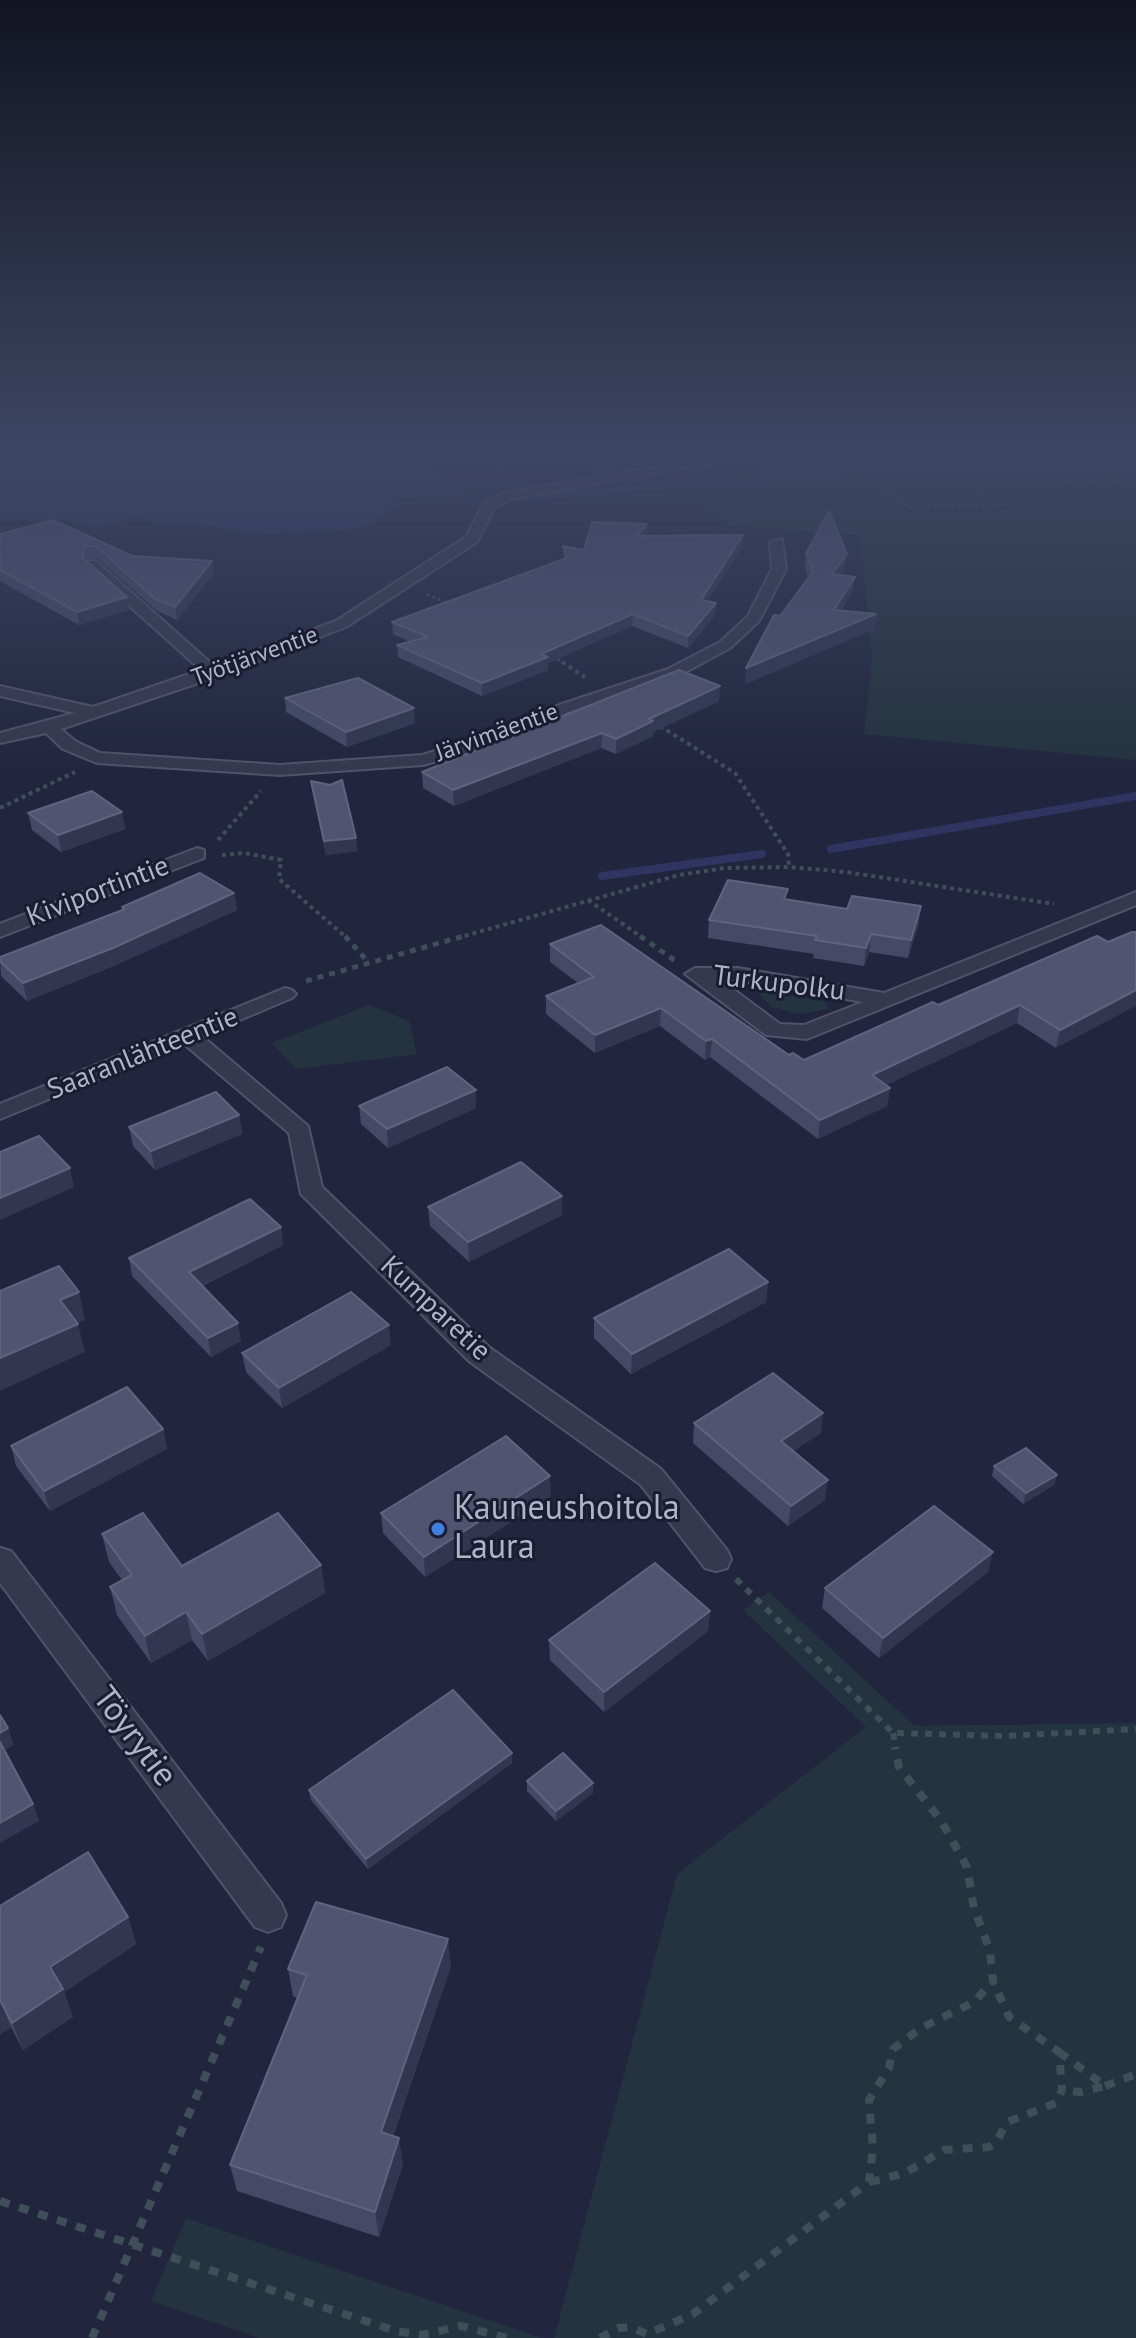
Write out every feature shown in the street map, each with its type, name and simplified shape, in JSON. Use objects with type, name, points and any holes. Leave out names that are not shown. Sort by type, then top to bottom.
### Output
[{"type":"street","name":"Työtjärventie","points":[[0,738],[94,713],[213,673],[341,624],[439,560]]},
{"type":"street","name":"Järvimäentie","points":[[50,727],[69,745],[97,758],[280,770],[423,760],[492,740],[610,692],[674,672],[725,645],[754,618],[779,569],[778,560]]},
{"type":"street","points":[[91,564],[213,673]]},
{"type":"street","points":[[0,691],[94,713]]},
{"type":"street","name":"Kiviportintie","points":[[0,931],[197,854]]},
{"type":"street","name":"Turkupolku","points":[[695,974],[723,990],[774,1030],[807,1032],[1136,898]]},
{"type":"street","name":"Turkupolku","points":[[695,974],[738,974],[883,999]]},
{"type":"street","name":"Saaranlähteentie","points":[[0,1112],[285,994]]},
{"type":"street","name":"Kumparetie","points":[[188,1036],[300,1131],[310,1189],[480,1355],[651,1477],[716,1559]]},
{"type":"street","name":"Töyrytie","points":[[0,1560],[268,1915]]},
{"type":"path","points":[[420,590],[459,609]]},
{"type":"path","points":[[544,652],[735,773],[788,854],[789,867]]},
{"type":"path","points":[[0,808],[49,786],[97,758]]},
{"type":"path","points":[[197,854],[221,838],[280,770]]},
{"type":"path","points":[[197,854],[275,856],[281,860],[279,879],[348,939],[369,963]]},
{"type":"path","points":[[285,994],[291,985],[679,875],[725,868],[789,867],[973,889],[1067,906]]},
{"type":"path","points":[[588,900],[695,974]]},
{"type":"path","points":[[716,1559],[893,1733],[899,1767],[942,1822],[967,1867],[974,1908],[990,1951],[993,1981],[1009,2017],[1105,2086]]},
{"type":"path","points":[[893,1733],[1004,1736],[1136,1729]]},
{"type":"path","points":[[92,2338],[257,1961],[268,1915]]},
{"type":"path","points":[[869,2182],[873,2148],[869,2100],[889,2068],[893,2049],[921,2028],[974,2002],[993,1981]]},
{"type":"path","points":[[600,2338],[618,2328],[631,2327],[646,2336],[693,2314],[869,2182],[905,2173],[944,2150],[989,2147],[997,2141],[1007,2122],[1056,2103],[1062,2090],[1059,2052]]},
{"type":"path","points":[[1062,2090],[1080,2092],[1136,2074]]},
{"type":"path","points":[[0,2201],[396,2331],[422,2335],[461,2326],[507,2338]]},
{"type":"shaded area","points":[[862,560],[1136,560],[1136,760],[864,734],[872,659]]},
{"type":"shaded area","points":[[762,990],[825,1002],[828,1009],[799,1014],[772,1007],[758,993]]},
{"type":"shaded area","points":[[369,1005],[409,1021],[417,1054],[296,1069],[272,1043]]},
{"type":"shaded area","points":[[769,1592],[915,1726],[1136,1723],[1136,2338],[554,2338],[677,1874],[866,1727],[743,1610]]},
{"type":"shaded area","points":[[186,2218],[542,2338],[259,2338],[151,2301]]},
{"type":"building","points":[[0,560],[85,560],[127,597],[77,612],[0,570]]},
{"type":"building","points":[[112,560],[212,561],[175,607],[155,599]]},
{"type":"building","points":[[561,560],[727,560],[701,600],[716,603],[688,636],[633,614],[541,654],[548,657],[482,683],[397,645],[428,637],[392,622]]},
{"type":"building","points":[[808,560],[842,560],[832,574],[855,577],[834,610],[876,614],[746,668],[774,615],[780,616],[813,572]]},
{"type":"building","points":[[679,670],[720,686],[649,719],[653,721],[616,739],[602,733],[453,790],[422,772]]},
{"type":"building","points":[[358,678],[414,708],[346,732],[285,698]]},
{"type":"building","points":[[342,780],[356,838],[324,841],[311,781],[330,785]]},
{"type":"building","points":[[92,791],[122,812],[58,835],[28,813]]},
{"type":"building","points":[[200,873],[234,893],[113,948],[23,983],[0,961],[0,957],[125,909],[122,907]]},
{"type":"building","points":[[728,880],[788,889],[784,899],[847,909],[852,896],[921,906],[911,940],[871,934],[866,948],[815,940],[817,936],[709,920]]},
{"type":"building","points":[[601,925],[789,1055],[793,1053],[804,1060],[933,1002],[938,1005],[1097,936],[1108,942],[1136,932],[1136,990],[1060,1030],[1020,1005],[872,1075],[890,1088],[820,1120],[712,1039],[706,1041],[661,1008],[595,1035],[546,996],[594,977],[550,944]]},
{"type":"building","points":[[447,1067],[476,1090],[387,1129],[359,1106]]},
{"type":"building","points":[[216,1092],[239,1115],[151,1151],[129,1127]]},
{"type":"building","points":[[39,1136],[70,1168],[0,1198],[0,1152]]},
{"type":"building","points":[[521,1162],[562,1196],[468,1242],[428,1207]]},
{"type":"building","points":[[250,1199],[281,1227],[189,1272],[238,1323],[208,1338],[129,1258]]},
{"type":"building","points":[[729,1249],[768,1282],[632,1354],[594,1318]]},
{"type":"building","points":[[59,1266],[79,1292],[60,1300],[78,1324],[0,1358],[0,1291]]},
{"type":"building","points":[[351,1292],[389,1325],[279,1388],[242,1353]]},
{"type":"building","points":[[773,1373],[823,1413],[781,1441],[828,1480],[791,1506],[694,1423]]},
{"type":"building","points":[[127,1387],[163,1429],[44,1491],[11,1446]]},
{"type":"building","points":[[506,1436],[550,1476],[424,1557],[381,1513]]},
{"type":"building","points":[[1026,1448],[1057,1475],[1026,1493],[994,1466]]},
{"type":"building","points":[[934,1506],[993,1552],[883,1638],[825,1588]]},
{"type":"building","points":[[143,1513],[182,1566],[278,1513],[321,1565],[202,1634],[186,1612],[145,1636],[110,1587],[132,1575],[102,1534]]},
{"type":"building","points":[[655,1563],[710,1611],[604,1692],[549,1640]]},
{"type":"building","points":[[453,1690],[512,1753],[366,1859],[309,1790]]},
{"type":"building","points":[[0,1715],[8,1728],[0,1733]]},
{"type":"building","points":[[0,1742],[33,1804],[0,1823]]},
{"type":"building","points":[[563,1753],[593,1783],[556,1811],[527,1781]]},
{"type":"building","points":[[88,1852],[128,1917],[50,1967],[63,1989],[12,2023],[0,2000],[0,1906]]},
{"type":"building","points":[[316,1902],[448,1939],[381,2132],[399,2138],[375,2212],[230,2165],[307,1975],[288,1969]]},
{"type":"waterway","points":[[831,849],[1136,796]]},
{"type":"waterway","points":[[602,876],[762,854]]},
{"type":"place","name":"Kauneushoitola Laura","points":[[438,1529]]}]
